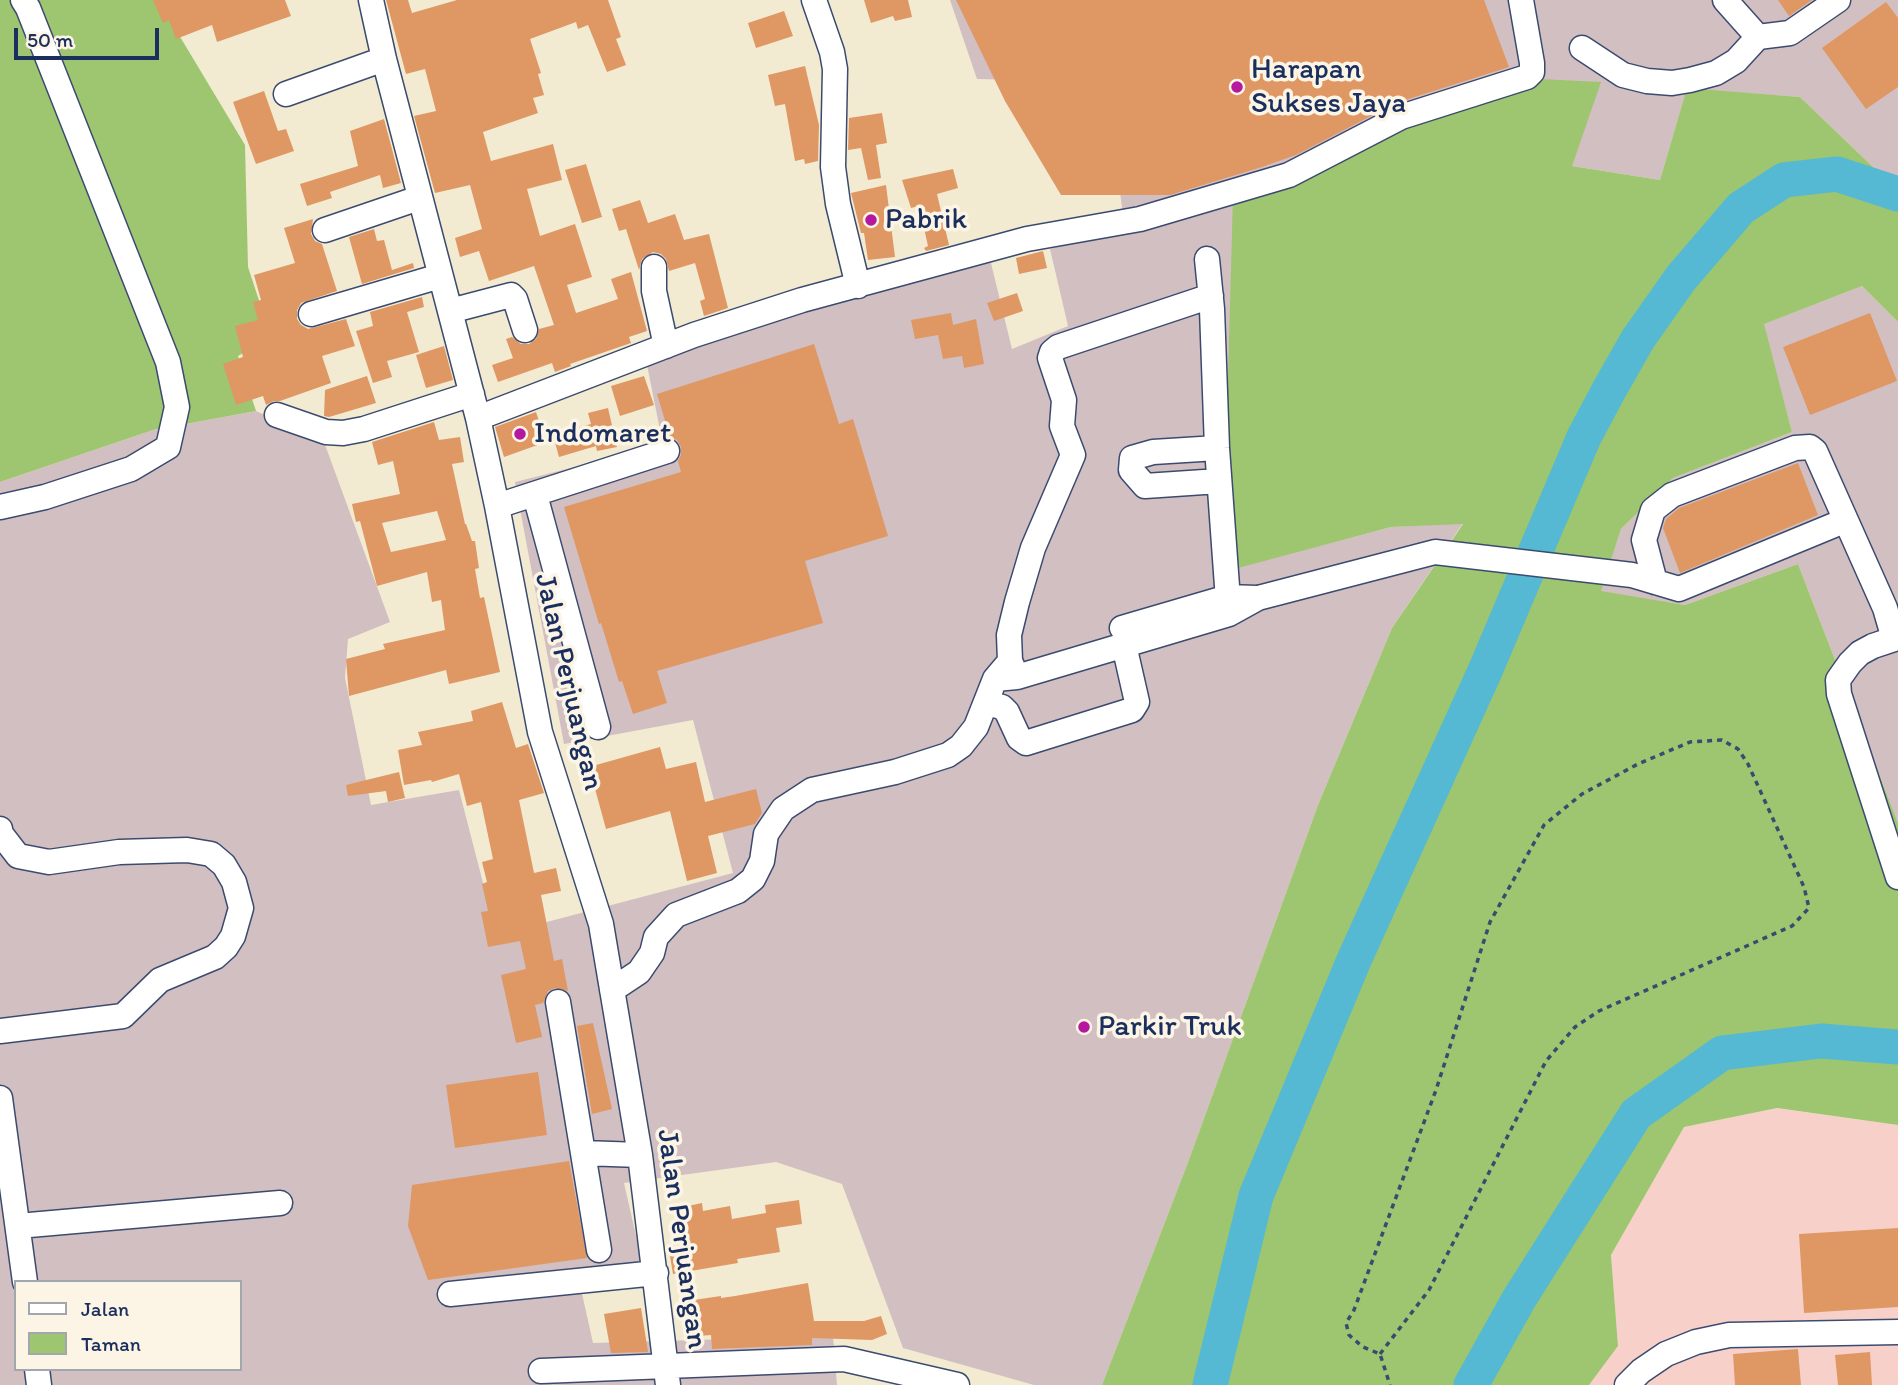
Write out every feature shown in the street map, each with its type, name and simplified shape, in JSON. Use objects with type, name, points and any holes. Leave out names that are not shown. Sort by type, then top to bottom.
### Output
[{"type":"street","points":[[0,507],[45,497],[131,469],[168,447],[177,407],[168,362],[23,0]]},
{"type":"street","name":"Jalan Perjuangan","points":[[371,0],[419,198],[478,418],[540,732],[596,904],[645,1169],[667,1376]]},
{"type":"street","points":[[814,0],[835,69],[833,167],[838,204],[858,286]]},
{"type":"street","points":[[478,418],[752,315],[1003,245],[1140,219],[1265,184],[1312,165],[1401,117],[1426,107],[1516,82],[1531,72],[1532,63],[1521,0]]},
{"type":"street","points":[[1725,0],[1758,37]]},
{"type":"street","points":[[1582,48],[1623,75],[1672,83],[1716,73],[1736,61],[1758,37],[1790,33],[1838,0]]},
{"type":"street","points":[[286,94],[384,59]]},
{"type":"street","points":[[325,230],[419,198]]},
{"type":"street","points":[[1207,259],[1228,606]]},
{"type":"street","points":[[654,267],[654,291],[666,346]]},
{"type":"street","points":[[311,314],[440,276]]},
{"type":"street","points":[[450,311],[511,295],[515,299],[525,330]]},
{"type":"street","points":[[612,990],[639,972],[652,953],[656,937],[676,915],[738,891],[753,879],[762,860],[766,834],[783,809],[812,790],[895,772],[948,755],[961,746],[976,727],[986,703],[1007,672],[1009,635],[1033,548],[1073,455],[1062,426],[1064,400],[1049,358],[1052,352],[1058,347],[1211,296]]},
{"type":"street","points":[[277,415],[326,432],[343,433],[364,429],[472,394]]},
{"type":"street","points":[[1643,578],[1644,540],[1653,510],[1672,495],[1795,448],[1810,447],[1815,451],[1896,638],[1860,653],[1838,680],[1839,694],[1898,877]]},
{"type":"street","points":[[1217,448],[1153,452],[1132,458],[1131,470],[1145,486],[1219,481]]},
{"type":"street","points":[[497,506],[667,451]]},
{"type":"street","points":[[536,495],[598,727]]},
{"type":"street","points":[[1007,672],[1228,606],[1435,552],[1643,578],[1679,589],[1844,521]]},
{"type":"street","points":[[1007,672],[1124,645],[1228,606]]},
{"type":"street","points":[[986,703],[1002,707],[1007,712],[1019,738],[1026,743],[1132,710],[1137,702],[1124,645]]},
{"type":"street","points":[[0,829],[18,856],[49,862],[119,852],[187,850],[211,854],[224,865],[229,874],[241,908],[233,936],[226,947],[215,957],[160,980],[123,1016],[0,1031]]},
{"type":"street","points":[[558,1002],[599,1250]]},
{"type":"street","points":[[0,1097],[25,1280]]},
{"type":"street","points":[[583,1153],[645,1169]]},
{"type":"street","points":[[18,1226],[280,1203]]},
{"type":"street","points":[[450,1294],[656,1273]]},
{"type":"street","points":[[1627,1385],[1641,1371],[1666,1354],[1696,1342],[1729,1335],[1898,1332]]},
{"type":"street","points":[[541,1371],[667,1376],[817,1358],[844,1359],[957,1385]]},
{"type":"path","points":[[1380,1354],[1429,1290],[1546,1061],[1574,1027],[1599,1011],[1792,926],[1809,908],[1804,887],[1748,764],[1738,749],[1722,740],[1690,742],[1582,794],[1544,825],[1490,922],[1436,1090],[1354,1310],[1346,1324],[1349,1335],[1363,1347],[1380,1354],[1390,1385]]},
{"type":"shaded area","points":[[950,0],[1898,0],[1898,191],[1800,97],[1687,89],[1660,180],[1572,166],[1238,567],[1391,527],[1463,523],[1392,628],[1318,805],[1187,1165],[1102,1385],[1034,1385],[903,1348],[842,1184],[776,1162],[624,1183],[644,1271],[579,1280],[593,1343],[833,1336],[837,1385],[0,1385],[0,482],[153,430],[256,411],[324,442],[390,622],[348,639],[345,678],[371,805],[459,790],[489,906],[524,928],[733,873],[693,720],[564,744],[515,482],[663,445],[645,355],[988,251],[1012,349],[1068,326],[1050,249],[1125,229],[1114,148],[1068,81],[977,79]]},
{"type":"shaded area","points":[[1862,286],[1898,322],[1898,823],[1798,564],[1685,605],[1600,592],[1621,529],[1673,478],[1792,432],[1763,324]]},
{"type":"shaded area","points":[[1776,1108],[1898,1125],[1898,1385],[1589,1385],[1618,1346],[1611,1255],[1684,1127]]},
{"type":"green space","points":[[0,0],[158,0],[245,145],[248,267],[271,337],[238,356],[256,411],[153,430],[0,482]]},
{"type":"green space","points":[[1497,77],[1601,82],[1572,166],[1660,180],[1687,88],[1800,97],[1898,191],[1898,322],[1862,286],[1764,324],[1792,432],[1673,478],[1621,529],[1601,591],[1685,605],[1798,564],[1898,823],[1898,1125],[1777,1108],[1684,1127],[1611,1255],[1618,1346],[1589,1385],[1102,1385],[1187,1165],[1318,805],[1392,628],[1463,524],[1391,527],[1238,568],[1226,448],[1233,197]],"holes":[[[1491,658],[1459,734],[1378,911]]]},
{"type":"building","points":[[153,0],[285,0],[291,16],[217,42],[212,25],[176,39],[169,20],[163,23]]},
{"type":"building","points":[[386,0],[408,0],[412,13],[457,0],[608,0],[621,37],[616,39],[626,65],[607,72],[588,25],[578,29],[576,22],[530,39],[541,73],[538,74],[544,95],[533,98],[538,113],[483,132],[491,161],[553,144],[562,180],[527,189],[540,236],[575,224],[592,277],[567,285],[576,313],[618,299],[611,279],[631,272],[647,331],[629,337],[631,343],[570,364],[571,366],[555,372],[552,363],[498,382],[492,365],[513,358],[506,339],[512,337],[521,344],[529,344],[536,339],[539,329],[554,325],[534,266],[489,281],[479,251],[460,257],[455,238],[482,229],[470,185],[435,193],[414,116],[436,111],[425,69],[406,74]]},
{"type":"building","points":[[864,0],[908,0],[912,17],[895,21],[893,16],[871,23]]},
{"type":"building","name":"Harapan Sukses Jaya","points":[[956,0],[1484,0],[1509,67],[1396,103],[1296,155],[1170,195],[1061,195],[1005,101]]},
{"type":"building","points":[[1778,0],[1812,0],[1789,16]]},
{"type":"building","points":[[1886,2],[1898,18],[1898,87],[1866,109],[1822,48]]},
{"type":"building","points":[[784,11],[793,36],[756,48],[748,23]]},
{"type":"building","points":[[805,66],[819,125],[818,161],[805,164],[804,159],[795,161],[785,104],[775,106],[768,75]]},
{"type":"building","points":[[264,91],[278,131],[286,129],[294,151],[256,164],[233,102]]},
{"type":"building","points":[[882,113],[887,143],[876,145],[881,178],[868,180],[861,148],[848,150],[849,118]]},
{"type":"building","points":[[384,119],[401,183],[383,188],[380,175],[330,192],[332,198],[307,206],[300,184],[358,166],[350,131]]},
{"type":"building","points":[[586,164],[602,217],[582,223],[565,170]]},
{"type":"building","points":[[953,169],[958,188],[937,194],[949,245],[926,251],[924,248],[928,246],[919,206],[911,208],[902,180]]},
{"type":"building","name":"Pabrik","points":[[886,185],[895,257],[868,260],[864,233],[861,233],[851,193]]},
{"type":"building","points":[[640,200],[648,223],[675,214],[684,240],[709,234],[728,308],[704,316],[700,301],[705,299],[695,263],[669,271],[666,259],[653,252],[642,259],[639,270],[626,229],[619,231],[612,209]]},
{"type":"building","points":[[313,219],[311,234],[315,241],[322,244],[337,291],[301,303],[297,310],[297,319],[308,329],[346,319],[355,346],[322,356],[331,383],[266,405],[263,396],[236,405],[223,364],[243,357],[235,326],[258,320],[253,302],[261,300],[254,275],[295,263],[284,228]]},
{"type":"building","points":[[374,229],[377,241],[384,240],[392,270],[413,263],[414,268],[362,284],[349,237]]},
{"type":"building","points":[[1043,251],[1047,268],[1019,274],[1016,258]]},
{"type":"building","points":[[1017,293],[1023,311],[994,321],[987,303]]},
{"type":"building","points":[[422,297],[424,307],[407,312],[419,352],[387,361],[392,377],[373,383],[356,331],[373,326],[370,312]]},
{"type":"building","points":[[951,313],[953,325],[976,319],[984,364],[964,368],[962,356],[943,359],[938,335],[915,339],[911,320]]},
{"type":"building","points":[[1870,313],[1897,381],[1810,415],[1783,347]]},
{"type":"building","points":[[814,344],[839,424],[853,419],[888,536],[805,561],[823,623],[657,671],[667,703],[633,714],[622,681],[619,682],[601,623],[599,624],[564,507],[681,472],[678,461],[681,447],[677,440],[670,437],[657,394]]},
{"type":"building","points":[[444,346],[453,380],[426,388],[416,355]]},
{"type":"building","points":[[367,376],[376,403],[329,417],[324,416],[325,390]]},
{"type":"building","points":[[644,376],[654,405],[620,416],[611,386]]},
{"type":"building","points":[[608,408],[617,447],[597,451],[596,446],[559,457],[553,435],[591,424],[588,413]]},
{"type":"building","name":"Indomaret","points":[[536,412],[546,442],[504,457],[495,427]]},
{"type":"building","points":[[434,422],[439,440],[460,437],[464,462],[452,464],[465,524],[472,541],[475,541],[479,568],[475,569],[480,598],[484,597],[500,672],[449,684],[446,670],[349,696],[346,659],[385,649],[383,644],[445,630],[441,600],[432,602],[427,572],[377,586],[360,521],[356,522],[352,504],[400,494],[393,461],[378,465],[372,442]],"holes":[[[437,511],[446,540],[391,552],[382,523]]]},
{"type":"building","points":[[1798,463],[1818,515],[1680,573],[1663,528],[1666,519],[1679,508]]},
{"type":"building","points":[[502,702],[516,748],[528,744],[544,793],[519,800],[534,873],[556,868],[561,891],[541,895],[554,961],[562,959],[568,991],[555,988],[548,991],[543,1003],[535,1005],[542,1037],[516,1043],[501,975],[526,969],[520,941],[488,947],[481,912],[488,911],[482,884],[487,882],[482,862],[493,859],[481,802],[467,806],[459,774],[432,782],[404,785],[398,750],[422,745],[418,732],[473,721],[471,711]]},
{"type":"building","points":[[660,747],[666,769],[696,762],[705,802],[756,789],[762,813],[755,824],[708,836],[717,873],[687,881],[670,811],[606,829],[589,767]]},
{"type":"building","points":[[399,772],[405,798],[388,802],[386,791],[348,796],[346,785]]},
{"type":"building","points":[[593,1023],[612,1109],[592,1114],[577,1026]]},
{"type":"building","points":[[538,1072],[547,1135],[455,1148],[446,1085]]},
{"type":"building","points":[[569,1161],[587,1258],[428,1280],[408,1226],[412,1185]]},
{"type":"building","points":[[799,1200],[802,1224],[776,1228],[780,1252],[737,1259],[738,1263],[673,1274],[669,1250],[681,1248],[674,1209],[702,1203],[703,1211],[730,1206],[732,1219],[766,1213],[765,1205]]},
{"type":"building","points":[[1898,1228],[1898,1307],[1804,1313],[1799,1234]]},
{"type":"building","points":[[808,1283],[814,1321],[864,1321],[881,1316],[887,1334],[872,1340],[812,1338],[812,1345],[712,1349],[711,1335],[698,1336],[697,1321],[683,1323],[680,1302],[735,1296]]},
{"type":"building","points":[[641,1308],[648,1352],[611,1353],[604,1314]]},
{"type":"building","points":[[1798,1349],[1801,1385],[1735,1385],[1733,1354]]},
{"type":"building","points":[[1870,1352],[1872,1385],[1838,1385],[1835,1355]]},
{"type":"waterway","points":[[1210,1385],[1256,1196],[1354,960],[1485,671],[1584,437],[1638,339],[1681,278],[1741,208],[1784,180],[1837,174],[1898,194]]},
{"type":"waterway","points":[[1471,1385],[1519,1299],[1636,1114],[1722,1053],[1821,1041],[1898,1047]]},
{"type":"place","name":"Harapan Sukses Jaya","points":[[1237,87]]},
{"type":"place","name":"Pabrik","points":[[871,220]]},
{"type":"place","name":"Indomaret","points":[[520,434]]},
{"type":"place","name":"Parkir Truk","points":[[1084,1027]]}]
